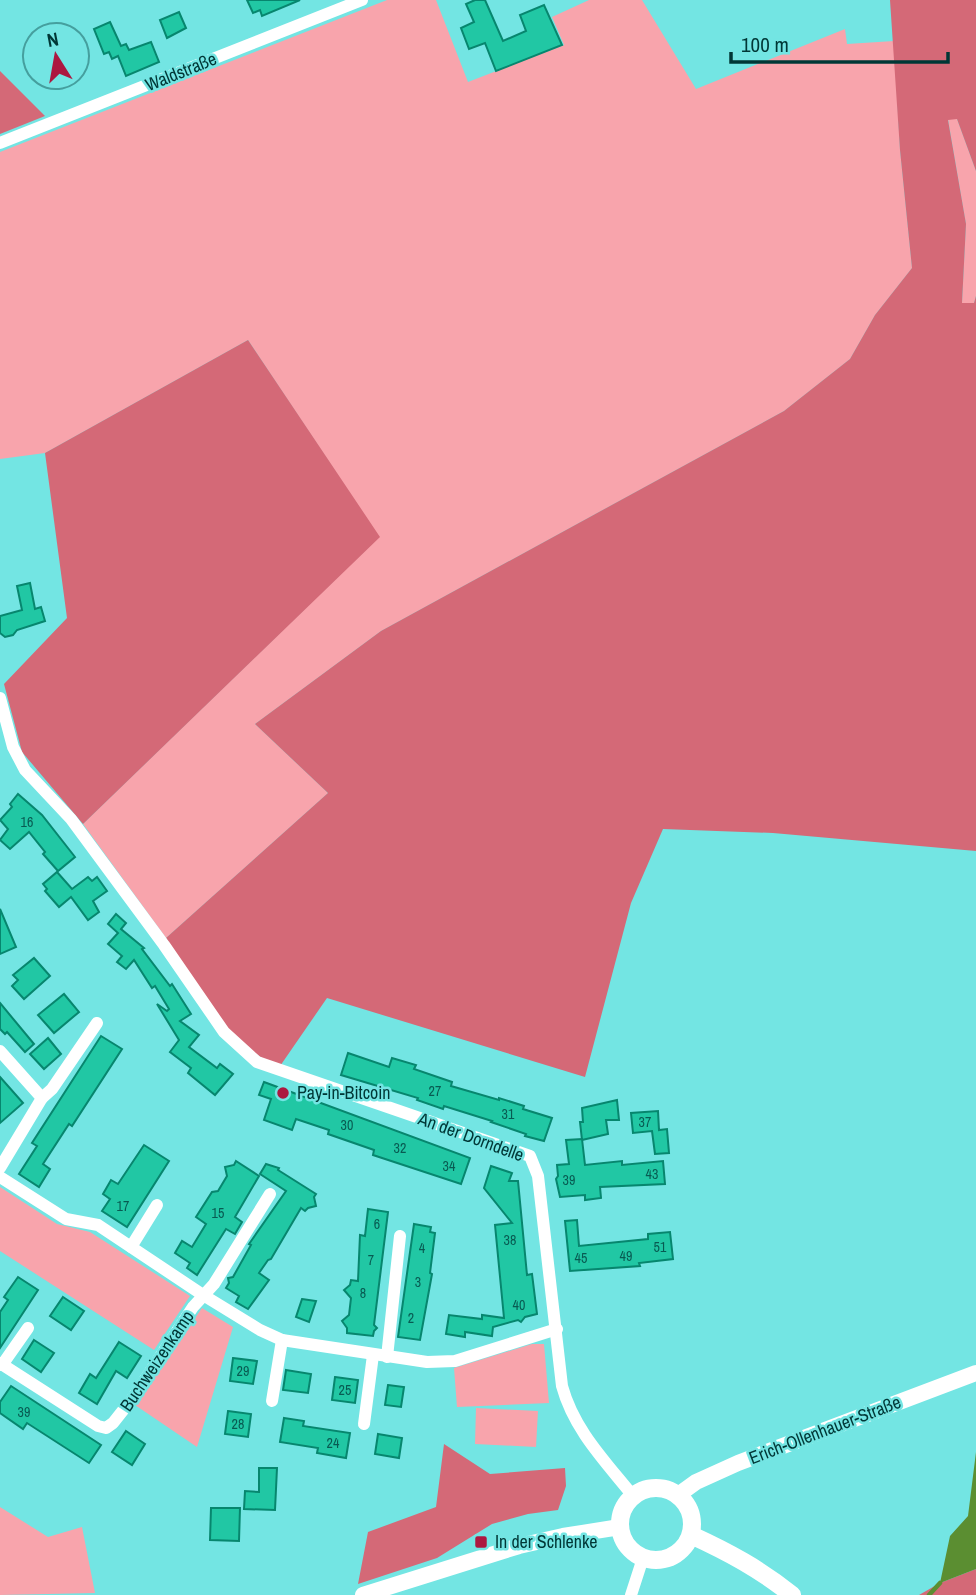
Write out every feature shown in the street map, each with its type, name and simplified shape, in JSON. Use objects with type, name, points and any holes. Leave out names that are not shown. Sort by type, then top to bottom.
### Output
[{"type":"main road","points":[[656,1487],[668,1489],[678,1495],[691,1513],[693,1524],[691,1535],[677,1553],[666,1559],[654,1560],[643,1558],[627,1546],[620,1527],[621,1515],[625,1504],[633,1496],[643,1489],[656,1487]]},
{"type":"main road","points":[[691,1535],[756,1568],[792,1595]]},
{"type":"street","name":"Waldstraße","points":[[0,144],[362,0]]},
{"type":"street","name":"An der Dorndelle","points":[[0,698],[17,760],[71,819],[166,947],[224,1032],[257,1062],[530,1156],[538,1176],[562,1386],[567,1404],[578,1426],[633,1496]]},
{"type":"street","points":[[0,1168],[42,1098],[52,1089],[97,1023]]},
{"type":"street","points":[[0,1051],[42,1098]]},
{"type":"street","name":"Buchweizenkamp","points":[[0,1177],[66,1219],[98,1225],[203,1296],[282,1340],[427,1362],[455,1361],[557,1329]]},
{"type":"street","name":"Buchweizenkamp","points":[[28,1328],[1,1364],[98,1426],[106,1428],[132,1399],[193,1307],[214,1284],[270,1194]]},
{"type":"street","points":[[131,1247],[157,1205]]},
{"type":"street","points":[[387,1357],[400,1236]]},
{"type":"street","points":[[272,1401],[282,1340]]},
{"type":"street","points":[[364,1424],[373,1355]]},
{"type":"street","name":"Erich-Ollenhauer-Straße","points":[[678,1495],[696,1482],[738,1463],[976,1373]]},
{"type":"street","points":[[363,1595],[519,1546],[620,1527]]},
{"type":"street","points":[[631,1595],[643,1558]]},
{"type":"shaded area","points":[[387,0],[436,0],[468,82],[564,45],[552,17],[589,0],[642,0],[696,89],[845,29],[847,44],[894,41],[900,150],[912,268],[875,315],[850,359],[784,411],[381,631],[255,724],[328,793],[166,938],[83,824],[379,537],[248,340],[45,453],[0,459],[0,152]]},
{"type":"shaded area","points":[[890,0],[976,0],[976,171],[957,119],[948,120],[966,224],[962,303],[974,303],[976,296],[976,851],[773,833],[663,829],[631,903],[585,1077],[327,998],[278,1069],[224,1032],[166,938],[328,793],[255,724],[381,631],[784,411],[850,359],[875,315],[912,268],[900,150]]},
{"type":"shaded area","points":[[0,71],[45,116],[0,134]]},
{"type":"shaded area","points":[[948,119],[957,119],[976,171],[974,303],[962,303],[966,224]]},
{"type":"shaded area","points":[[248,340],[380,537],[83,824],[22,752],[4,684],[67,618],[45,453]]},
{"type":"shaded area","points":[[0,1187],[57,1224],[90,1232],[190,1296],[154,1350],[0,1251]]},
{"type":"shaded area","points":[[202,1308],[233,1327],[197,1447],[135,1405]]},
{"type":"shaded area","points":[[532,1344],[544,1344],[549,1403],[457,1407],[454,1368]]},
{"type":"shaded area","points":[[476,1408],[538,1411],[536,1447],[475,1444]]},
{"type":"shaded area","points":[[444,1444],[490,1474],[565,1468],[566,1486],[558,1510],[528,1514],[492,1524],[437,1558],[358,1584],[368,1532],[436,1507]]},
{"type":"shaded area","points":[[976,1452],[976,1569],[940,1583],[950,1536],[968,1516]]},
{"type":"shaded area","points":[[0,1507],[48,1537],[82,1527],[95,1593],[0,1595]]},
{"type":"shaded area","points":[[976,1569],[976,1595],[919,1595],[940,1583]]},
{"type":"building","points":[[247,0],[300,0],[262,16],[260,10],[253,13]]},
{"type":"building","points":[[485,0],[503,41],[526,31],[520,15],[544,5],[562,45],[496,71],[485,43],[469,49],[461,28],[474,22],[466,4]]},
{"type":"building","points":[[179,12],[186,28],[167,38],[160,20]]},
{"type":"building","points":[[110,22],[121,46],[126,44],[129,50],[151,42],[159,62],[126,76],[118,56],[112,59],[109,52],[104,54],[94,29]]},
{"type":"building","points":[[30,583],[35,609],[41,607],[45,621],[5,637],[0,633],[0,616],[22,610],[17,586]]},
{"type":"building","points":[[18,794],[42,815],[75,857],[58,871],[29,832],[10,849],[0,840],[8,829],[0,820],[12,807],[10,804]]},
{"type":"building","points":[[57,872],[72,889],[88,877],[92,881],[97,877],[107,891],[93,901],[99,912],[88,920],[71,897],[59,907],[45,891],[47,889],[43,884]]},
{"type":"building","points":[[0,909],[16,947],[0,954]]},
{"type":"building","points":[[116,914],[126,923],[121,929],[144,948],[142,949],[170,986],[172,984],[191,1014],[180,1021],[199,1035],[189,1047],[217,1068],[220,1064],[233,1074],[215,1095],[188,1073],[191,1068],[170,1052],[179,1040],[157,1004],[167,1011],[169,1009],[155,986],[152,988],[134,960],[126,969],[117,962],[122,956],[108,944],[118,933],[108,924]]},
{"type":"building","points":[[34,958],[50,976],[24,999],[12,986],[18,980],[13,975]]},
{"type":"building","points":[[64,994],[79,1012],[54,1033],[38,1015]]},
{"type":"building","points":[[0,1003],[34,1044],[25,1052],[7,1032],[5,1034],[0,1029]]},
{"type":"building","points":[[101,1036],[122,1049],[72,1126],[69,1124],[43,1164],[50,1169],[39,1187],[19,1174],[37,1146],[32,1143]]},
{"type":"building","points":[[48,1038],[61,1054],[44,1069],[30,1054]]},
{"type":"building","points":[[348,1053],[389,1067],[392,1058],[416,1065],[414,1069],[452,1082],[451,1086],[499,1098],[552,1118],[544,1141],[525,1136],[526,1134],[492,1121],[444,1106],[443,1109],[417,1100],[418,1098],[341,1075]]},
{"type":"building","points":[[0,1077],[23,1103],[0,1123]]},
{"type":"building","points":[[264,1082],[470,1158],[461,1184],[373,1155],[374,1150],[328,1134],[329,1130],[296,1119],[292,1130],[264,1120],[271,1099],[259,1095]]},
{"type":"building","points":[[617,1100],[619,1120],[606,1120],[608,1134],[582,1140],[582,1108]]},
{"type":"building","points":[[658,1111],[659,1130],[667,1129],[669,1153],[655,1154],[652,1131],[633,1133],[631,1113]]},
{"type":"building","points":[[582,1139],[585,1165],[663,1161],[665,1184],[600,1187],[601,1198],[585,1200],[585,1195],[560,1197],[556,1179],[557,1165],[569,1164],[566,1140]]},
{"type":"building","points":[[144,1145],[169,1161],[127,1227],[102,1211],[110,1199],[103,1194],[111,1180],[118,1184]]},
{"type":"building","points":[[236,1161],[259,1176],[235,1217],[242,1222],[235,1234],[226,1229],[197,1275],[187,1268],[190,1263],[175,1253],[182,1241],[192,1247],[206,1224],[196,1217],[212,1192],[218,1191],[227,1176],[225,1167],[234,1165]]},
{"type":"building","points":[[266,1164],[279,1168],[278,1170],[316,1194],[316,1206],[305,1211],[301,1208],[271,1259],[259,1273],[269,1280],[248,1309],[236,1302],[239,1296],[226,1288],[228,1278],[233,1277],[251,1245],[249,1244],[286,1191],[260,1174]]},
{"type":"building","points":[[491,1166],[512,1173],[509,1181],[518,1181],[527,1275],[532,1274],[537,1314],[525,1317],[521,1322],[518,1320],[493,1327],[492,1336],[465,1332],[465,1337],[446,1334],[449,1315],[482,1319],[482,1315],[504,1318],[495,1225],[512,1223],[484,1188]]},
{"type":"building","points":[[368,1209],[388,1212],[374,1325],[377,1328],[373,1336],[347,1333],[342,1321],[349,1315],[351,1298],[344,1290],[351,1280],[358,1281],[360,1235],[365,1236]]},
{"type":"building","points":[[577,1220],[579,1246],[648,1239],[648,1234],[670,1232],[673,1259],[639,1263],[640,1266],[570,1271],[565,1221]]},
{"type":"building","points":[[414,1224],[431,1227],[430,1232],[435,1233],[432,1274],[420,1340],[398,1337]]},
{"type":"building","points":[[18,1277],[38,1290],[0,1348],[0,1312],[8,1300],[4,1297]]},
{"type":"building","points":[[63,1297],[84,1311],[71,1330],[50,1316]]},
{"type":"building","points":[[302,1299],[316,1301],[309,1322],[296,1317]]},
{"type":"building","points":[[34,1340],[54,1353],[41,1372],[22,1359]]},
{"type":"building","points":[[119,1342],[141,1356],[127,1378],[116,1371],[97,1404],[79,1393],[90,1374],[96,1378]]},
{"type":"building","points":[[233,1358],[257,1361],[253,1384],[230,1381]]},
{"type":"building","points":[[286,1370],[311,1374],[308,1393],[283,1390]]},
{"type":"building","points":[[335,1377],[358,1380],[355,1403],[332,1400]]},
{"type":"building","points":[[388,1385],[404,1387],[401,1407],[385,1405]]},
{"type":"building","points":[[11,1386],[101,1445],[89,1463],[27,1423],[23,1429],[0,1413],[0,1402]]},
{"type":"building","points":[[228,1411],[251,1414],[248,1437],[225,1434]]},
{"type":"building","points":[[284,1418],[304,1421],[303,1426],[350,1433],[346,1458],[317,1453],[318,1448],[280,1442]]},
{"type":"building","points":[[126,1431],[145,1444],[132,1465],[112,1452]]},
{"type":"building","points":[[378,1434],[402,1438],[399,1458],[375,1454]]},
{"type":"building","points":[[259,1468],[277,1468],[275,1510],[244,1509],[245,1491],[259,1492]]},
{"type":"building","points":[[211,1508],[240,1508],[239,1541],[210,1540]]},
{"type":"waterway","points":[[929,1595],[940,1583]]},
{"type":"place","name":"Pay-in-Bitcoin","points":[[283,1093]]},
{"type":"place","name":"In der Schlenke","points":[[481,1542]]}]
